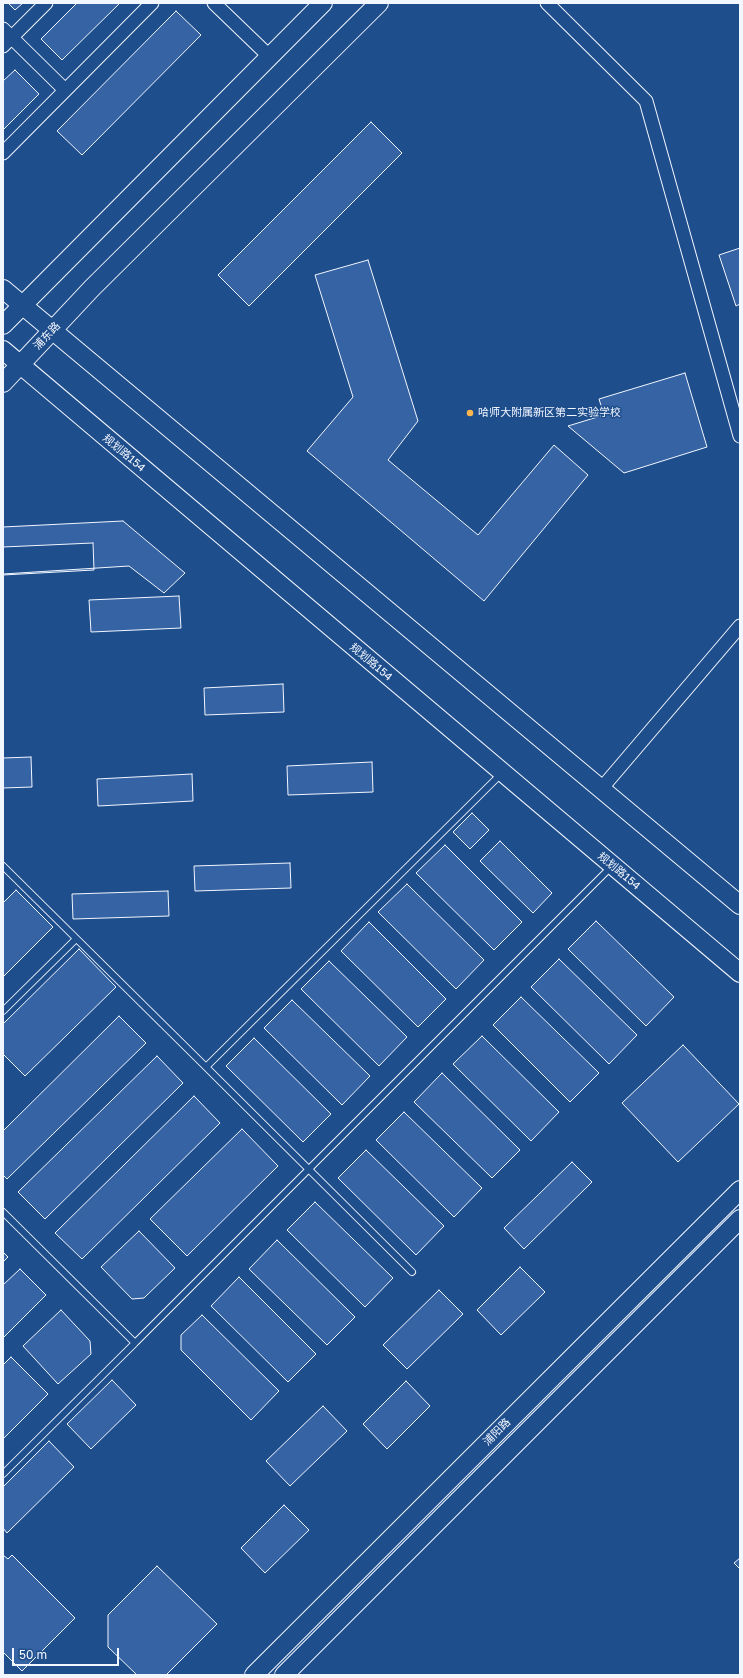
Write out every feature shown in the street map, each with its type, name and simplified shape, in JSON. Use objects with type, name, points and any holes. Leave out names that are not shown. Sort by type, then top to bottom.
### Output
[{"type":"main road","points":[[3,325],[323,3]]},
{"type":"main road","name":"浦东路","points":[[3,383],[92,288],[379,3]]},
{"type":"main road","points":[[3,289],[740,905]]},
{"type":"main road","name":"规划路154","points":[[3,350],[20,366],[740,973]]},
{"type":"main road","name":"浦阳路","points":[[254,1675],[740,1190]]},
{"type":"main road","name":"浦阳路","points":[[284,1675],[740,1219]]},
{"type":"street","points":[[46,3],[6,38],[65,90]]},
{"type":"street","points":[[3,153],[152,3]]},
{"type":"street","points":[[214,3],[270,57]]},
{"type":"street","points":[[547,3],[646,101],[740,436]]},
{"type":"street","points":[[601,789],[740,626]]},
{"type":"lane","points":[[206,1067],[503,773]]},
{"type":"lane","points":[[3,866],[412,1272]]},
{"type":"lane","points":[[3,1474],[613,866]]},
{"type":"lane","points":[[3,1011],[76,938]]},
{"type":"lane","points":[[3,1212],[135,1343]]},
{"type":"building","points":[[8,3],[23,3],[15,10]]},
{"type":"building","points":[[77,3],[120,3],[62,60],[41,39]]},
{"type":"building","points":[[176,11],[201,35],[82,155],[57,131]]},
{"type":"building","points":[[15,70],[39,94],[3,130],[3,81]]},
{"type":"building","points":[[371,122],[402,153],[249,306],[218,275]]},
{"type":"building","points":[[740,248],[740,304],[736,306],[719,255]]},
{"type":"building","points":[[368,260],[418,421],[388,460],[478,535],[554,445],[588,475],[484,601],[307,451],[353,397],[315,275]]},
{"type":"building","points":[[685,373],[707,447],[624,473],[568,426],[604,415],[599,399]]},
{"type":"building","points":[[123,521],[185,573],[164,593],[129,566],[3,574],[3,527]]},
{"type":"building","points":[[93,543],[94,570],[3,575],[3,547]]},
{"type":"building","points":[[179,596],[181,628],[91,632],[89,600]]},
{"type":"building","points":[[283,684],[284,712],[205,715],[204,688]]},
{"type":"building","points":[[31,757],[32,787],[3,788],[3,758]]},
{"type":"building","points":[[372,762],[373,792],[288,795],[287,766]]},
{"type":"building","points":[[192,774],[193,801],[98,806],[97,779]]},
{"type":"building","points":[[472,813],[489,830],[470,849],[453,832]]},
{"type":"building","points":[[500,841],[552,893],[533,913],[480,861]]},
{"type":"building","points":[[445,845],[522,922],[494,950],[416,873]]},
{"type":"building","points":[[290,863],[291,888],[195,891],[194,866]]},
{"type":"building","points":[[407,884],[484,960],[456,989],[378,912]]},
{"type":"building","points":[[16,890],[53,927],[3,977],[3,903]]},
{"type":"building","points":[[168,891],[169,916],[73,919],[72,894]]},
{"type":"building","points":[[596,921],[674,997],[646,1026],[568,949]]},
{"type":"building","points":[[369,922],[446,999],[418,1027],[341,951]]},
{"type":"building","points":[[79,949],[116,987],[25,1076],[3,1054],[3,1024]]},
{"type":"building","points":[[559,959],[637,1035],[609,1064],[531,987]]},
{"type":"building","points":[[329,961],[407,1037],[379,1066],[301,989]]},
{"type":"building","points":[[521,997],[599,1073],[570,1102],[493,1025]]},
{"type":"building","points":[[292,1000],[370,1076],[342,1105],[264,1028]]},
{"type":"building","points":[[119,1016],[146,1043],[7,1179],[3,1175],[3,1131]]},
{"type":"building","points":[[482,1036],[559,1112],[531,1141],[453,1064]]},
{"type":"building","points":[[254,1038],[331,1114],[303,1142],[226,1066]]},
{"type":"building","points":[[683,1045],[739,1104],[678,1162],[622,1103]]},
{"type":"building","points":[[157,1056],[183,1083],[45,1219],[18,1192]]},
{"type":"building","points":[[442,1073],[520,1150],[492,1178],[414,1102]]},
{"type":"building","points":[[194,1096],[220,1123],[82,1259],[55,1233]]},
{"type":"building","points":[[404,1112],[482,1188],[454,1217],[376,1140]]},
{"type":"building","points":[[242,1129],[278,1166],[187,1256],[150,1219]]},
{"type":"building","points":[[366,1150],[444,1226],[416,1255],[338,1178]]},
{"type":"building","points":[[572,1162],[592,1182],[524,1249],[504,1228]]},
{"type":"building","points":[[315,1202],[393,1278],[365,1307],[287,1230]]},
{"type":"building","points":[[139,1231],[175,1268],[144,1298],[132,1299],[101,1267]]},
{"type":"building","points":[[277,1240],[355,1317],[327,1345],[249,1269]]},
{"type":"building","points":[[3,1252],[8,1257],[3,1262]]},
{"type":"building","points":[[520,1267],[545,1292],[501,1335],[477,1310]]},
{"type":"building","points":[[20,1269],[46,1295],[3,1338],[3,1285]]},
{"type":"building","points":[[239,1277],[316,1354],[288,1382],[211,1306]]},
{"type":"building","points":[[439,1290],[463,1314],[407,1369],[383,1345]]},
{"type":"building","points":[[61,1310],[90,1341],[91,1354],[58,1384],[23,1346]]},
{"type":"building","points":[[202,1315],[279,1391],[251,1420],[181,1350],[181,1335]]},
{"type":"building","points":[[11,1357],[48,1394],[3,1439],[3,1365]]},
{"type":"building","points":[[112,1380],[136,1405],[91,1449],[67,1424]]},
{"type":"building","points":[[406,1381],[430,1406],[387,1449],[363,1424]]},
{"type":"building","points":[[323,1406],[347,1431],[290,1486],[266,1461]]},
{"type":"building","points":[[49,1441],[74,1467],[7,1533],[3,1528],[3,1487]]},
{"type":"building","points":[[284,1505],[309,1530],[265,1573],[241,1548]]},
{"type":"building","points":[[3,1555],[8,1559],[12,1555],[75,1618],[22,1671],[3,1652]]},
{"type":"building","points":[[740,1558],[740,1569],[734,1563]]},
{"type":"building","points":[[157,1566],[217,1624],[166,1675],[137,1675],[108,1647],[108,1615]]},
{"type":"place","name":"哈师大附属新区第二实验学校","points":[[470,413]]}]
